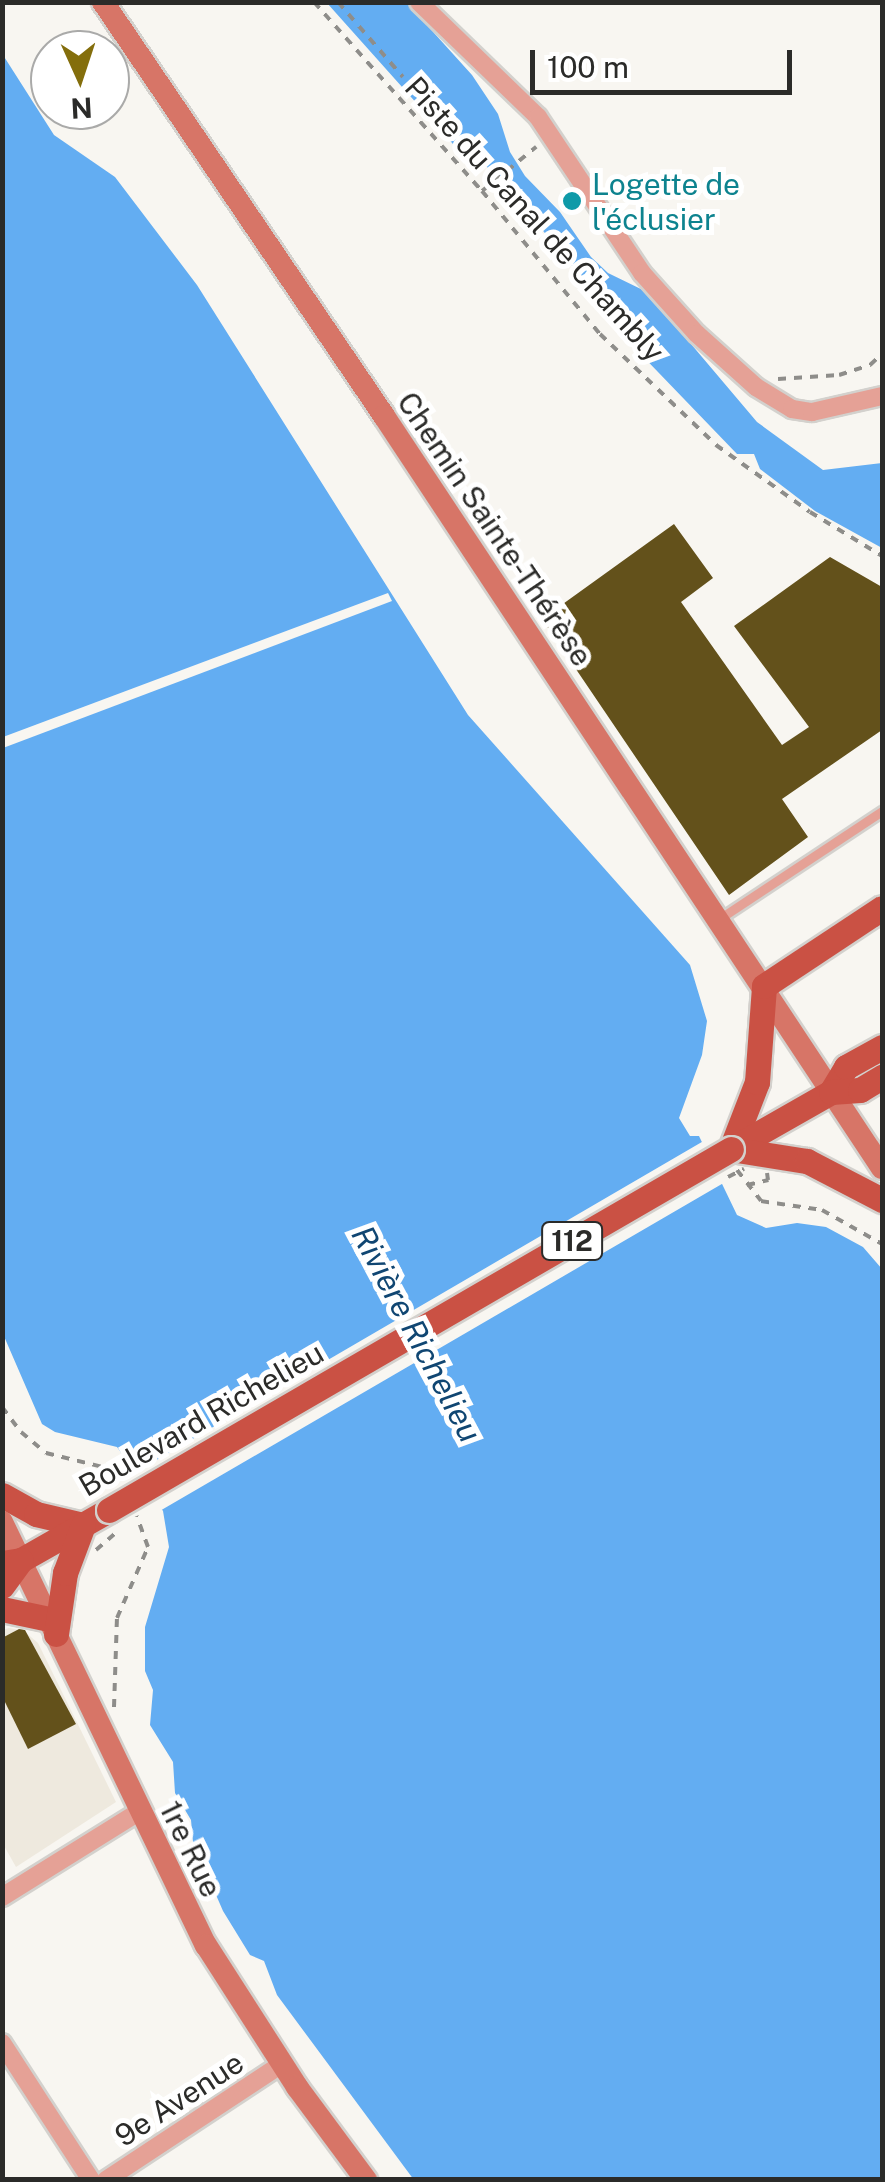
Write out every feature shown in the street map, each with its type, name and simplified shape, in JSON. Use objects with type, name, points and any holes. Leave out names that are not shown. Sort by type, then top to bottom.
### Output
[{"type":"main road","name":"Chemin Sainte-Thérèse","points":[[103,2],[882,1168]]},
{"type":"main road","points":[[882,908],[764,986],[760,1067],[730,1154],[807,1162],[882,1200]]},
{"type":"main road","name":"112","points":[[730,1154],[831,1092],[846,1067],[882,1046]]},
{"type":"main road","name":"112","points":[[831,1092],[860,1090],[882,1077]]},
{"type":"main road","name":"Boulevard Richelieu","points":[[2,1586],[12,1562],[730,1154]]},
{"type":"main road","points":[[2,1495],[36,1514],[82,1525],[52,1626],[2,1609]]},
{"type":"main road","name":"1re Rue","points":[[2,1522],[12,1562],[52,1626],[206,1945],[282,2064],[366,2180]]},
{"type":"street","points":[[419,2],[538,117],[642,273],[698,334],[764,393],[792,408],[812,412],[882,396]]},
{"type":"street","points":[[2,1897],[140,1812]]},
{"type":"street","points":[[2,2043],[91,2180]]},
{"type":"street","name":"9e Avenue","points":[[106,2180],[282,2064]]},
{"type":"lane","points":[[719,919],[882,811]]},
{"type":"path","name":"Piste du Canal de Chambly","points":[[314,2],[484,190],[587,320],[688,420],[784,495],[882,556]]},
{"type":"path","points":[[338,2],[403,77]]},
{"type":"path","points":[[372,55],[378,48]]},
{"type":"path","points":[[484,190],[532,151]]},
{"type":"path","points":[[764,393],[785,377],[839,375],[870,365],[882,354]]},
{"type":"path","points":[[730,1154],[746,1185],[762,1201],[822,1210],[882,1244]]},
{"type":"path","points":[[746,1185],[765,1180]]},
{"type":"shaded area","points":[[2,1630],[24,1631],[38,1643],[116,1802],[16,1867],[3,1844]]},
{"type":"water","points":[[327,3],[407,3],[472,75],[498,114],[510,152],[525,176],[560,212],[591,257],[608,273],[647,292],[757,422],[823,470],[882,463],[882,548],[815,511],[760,469],[754,454],[737,454],[605,317],[593,285],[576,271],[494,171],[461,153]]},
{"type":"water","name":"Rivière Richelieu","points":[[3,55],[30,97],[30,130],[51,130],[115,177],[197,285],[468,715],[690,965],[707,1021],[702,1055],[679,1118],[690,1136],[699,1136],[737,1215],[766,1228],[797,1223],[826,1227],[863,1247],[882,1269],[882,2179],[414,2180],[277,1995],[264,1961],[250,1955],[223,1911],[193,1842],[191,1820],[175,1793],[173,1762],[150,1725],[153,1690],[145,1671],[145,1627],[169,1547],[163,1511],[117,1447],[55,1432],[42,1424],[3,1334]]},
{"type":"pier","points":[[388,593],[392,601],[3,748],[3,737]]},
{"type":"pier","points":[[707,1139],[732,1189],[727,1181],[158,1512],[134,1473]]},
{"type":"building","points":[[674,524],[713,578],[681,602],[782,745],[809,727],[734,626],[830,557],[882,587],[882,730],[782,799],[808,837],[729,895],[542,619]]},
{"type":"building","points":[[25,1630],[76,1724],[28,1749],[2,1696],[2,1638]]},
{"type":"place","name":"Logette de l'éclusier","points":[[572,201]]}]
